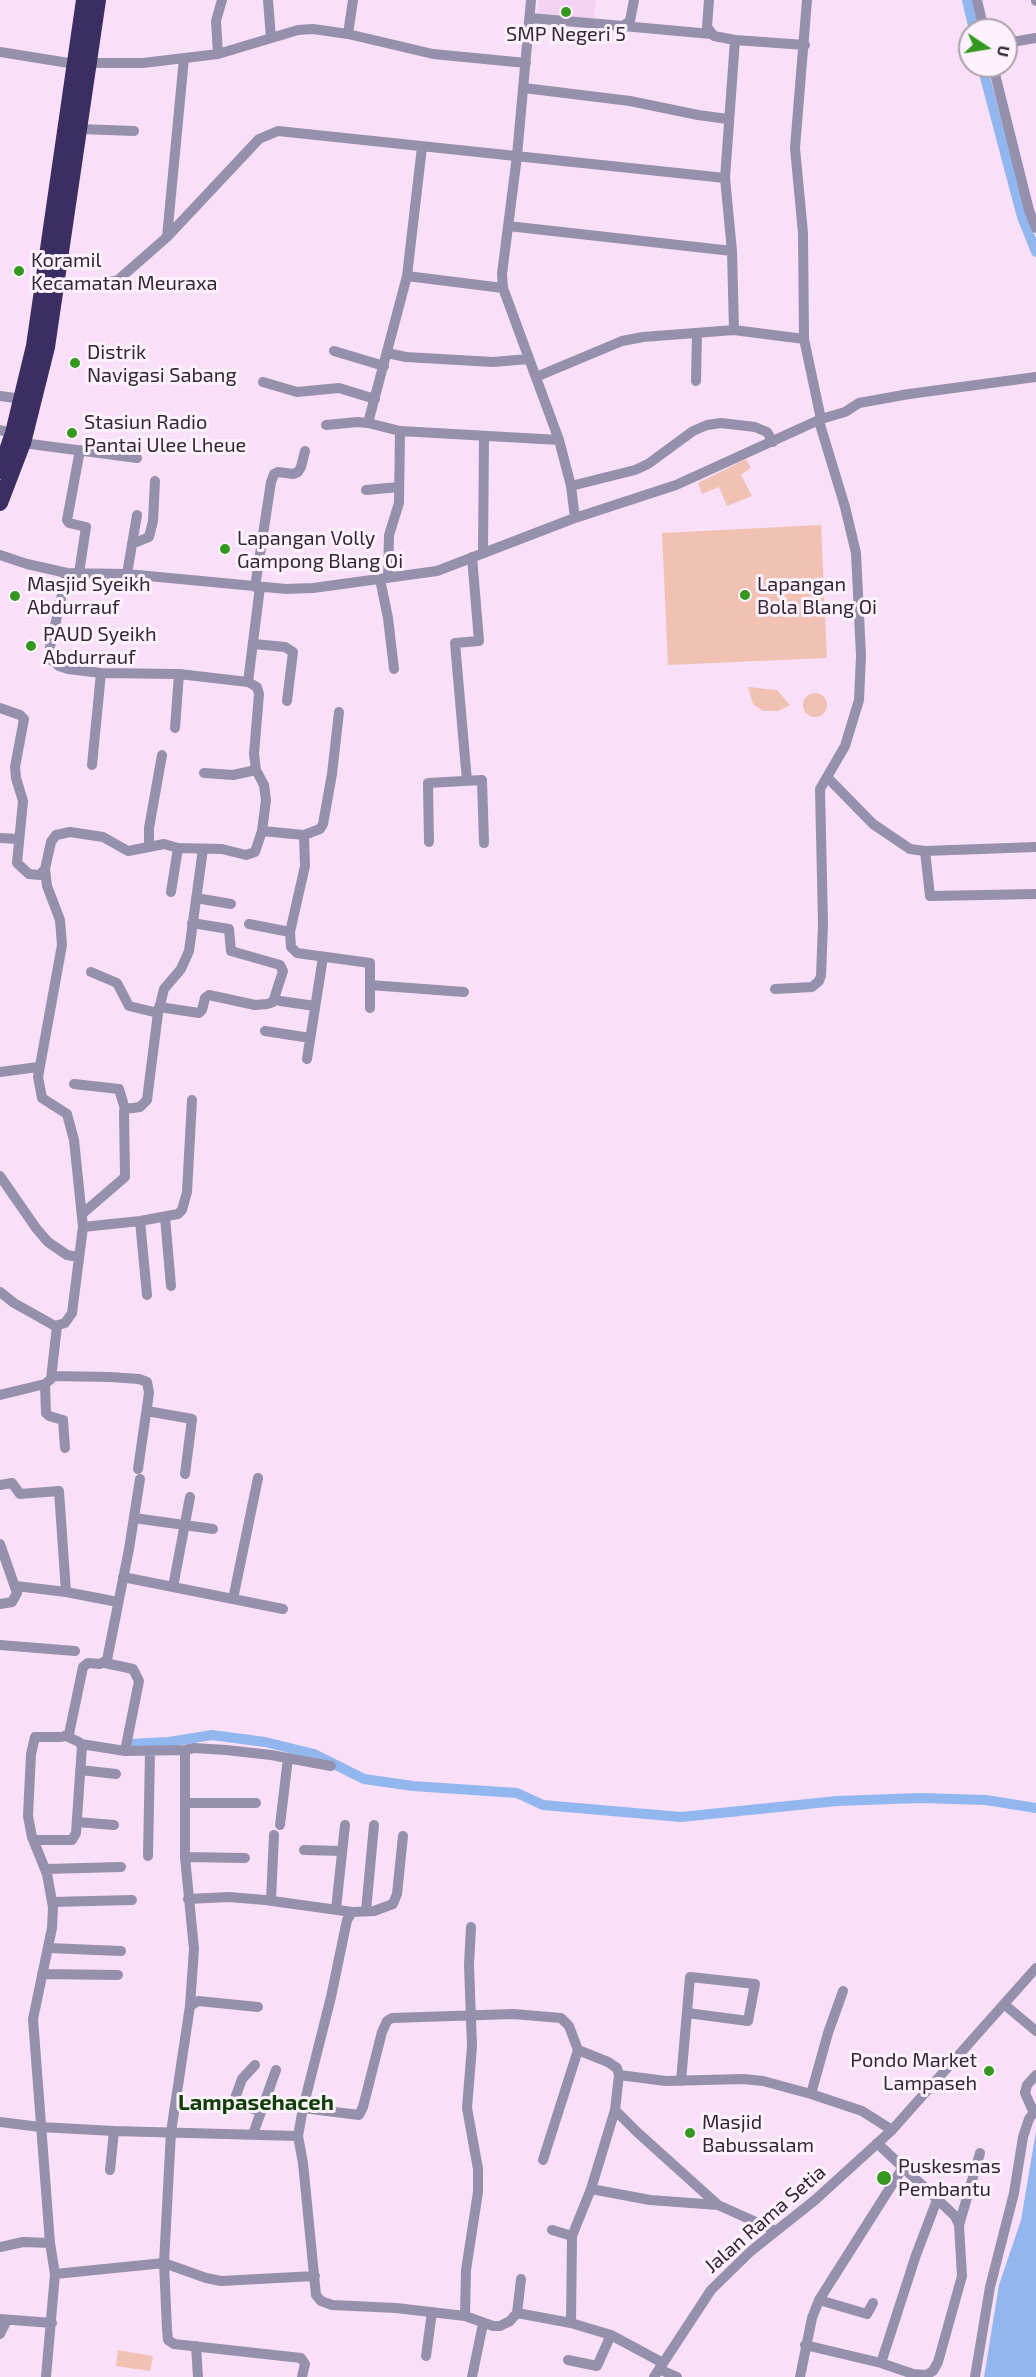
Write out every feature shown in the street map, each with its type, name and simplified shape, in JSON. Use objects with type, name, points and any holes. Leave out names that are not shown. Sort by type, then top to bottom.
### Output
[{"type":"highway","points":[[0,503],[12,435],[47,347],[80,129],[84,0]]},
{"type":"highway","points":[[0,471],[22,399],[82,63],[98,0]]},
{"type":"street","points":[[218,54],[216,21],[222,0]]},
{"type":"street","points":[[268,0],[271,38]]},
{"type":"street","points":[[348,34],[353,0]]},
{"type":"street","points":[[531,0],[503,288],[559,440],[571,486],[575,518]]},
{"type":"street","points":[[623,26],[630,21],[634,0]]},
{"type":"street","points":[[709,0],[707,27],[711,34]]},
{"type":"street","points":[[776,989],[812,987],[821,976],[823,924],[820,789],[845,746],[856,714],[861,656],[856,553],[820,420],[804,339],[803,233],[795,148],[807,0]]},
{"type":"street","points":[[977,0],[981,18]]},
{"type":"street","points":[[530,18],[711,34],[735,40],[805,45]]},
{"type":"street","points":[[0,52],[82,63],[143,63],[218,54],[298,30],[313,29],[348,34],[433,54],[526,63]]},
{"type":"street","points":[[1018,41],[1036,38]]},
{"type":"street","points":[[734,330],[732,251],[725,178],[735,40]]},
{"type":"street","points":[[167,237],[184,58]]},
{"type":"street","points":[[996,78],[1029,210],[1036,228]]},
{"type":"street","points":[[524,88],[630,101],[698,116],[728,119]]},
{"type":"street","points":[[80,129],[134,131]]},
{"type":"street","points":[[56,283],[94,286],[118,280],[167,237],[259,139],[278,131],[725,178]]},
{"type":"street","points":[[368,423],[407,276],[422,147]]},
{"type":"street","points":[[508,226],[732,251]]},
{"type":"street","points":[[407,276],[503,288]]},
{"type":"street","points":[[536,377],[622,341],[643,337],[734,330],[804,339]]},
{"type":"street","points":[[696,381],[697,333]]},
{"type":"street","points":[[334,351],[384,366]]},
{"type":"street","points":[[387,353],[406,357],[494,362],[529,359]]},
{"type":"street","points":[[0,555],[27,564],[73,573],[127,574],[257,587],[313,588],[437,571],[575,518],[676,484],[820,420],[845,412],[859,403],[1036,378]]},
{"type":"street","points":[[263,382],[297,392],[309,389],[339,388],[375,399]]},
{"type":"street","points":[[0,396],[22,399]]},
{"type":"street","points":[[326,425],[358,422],[400,431],[559,440]]},
{"type":"street","points":[[571,486],[635,470],[667,452],[693,431],[707,425],[721,423],[755,427],[767,432],[773,442]]},
{"type":"street","points":[[394,669],[384,578],[389,535],[399,503],[400,431]]},
{"type":"street","points":[[12,435],[80,450],[137,458]]},
{"type":"street","points":[[483,553],[484,436]]},
{"type":"street","points":[[0,1292],[14,1303],[57,1326],[65,1323],[72,1313],[83,1227],[74,1140],[67,1114],[42,1098],[38,1067],[62,945],[60,920],[47,886],[45,869],[51,842],[56,835],[62,832],[103,837],[128,851],[164,844],[178,848],[215,848],[246,855],[253,854],[257,849],[262,831],[265,791],[256,770],[254,754],[259,694],[257,687],[248,682],[179,674],[101,673],[68,669],[50,659],[50,647],[86,527],[69,523],[67,520],[80,450]]},
{"type":"street","points":[[248,682],[254,644],[257,587],[271,482],[274,474],[278,472],[292,474],[298,472],[305,451]]},
{"type":"street","points":[[132,544],[149,537],[153,521],[155,482]]},
{"type":"street","points":[[366,490],[399,487]]},
{"type":"street","points":[[127,574],[137,515]]},
{"type":"street","points":[[467,781],[455,643],[479,641],[472,558]]},
{"type":"street","points":[[254,644],[285,647],[293,652],[288,701]]},
{"type":"street","points":[[92,765],[101,673]]},
{"type":"street","points":[[175,728],[179,674]]},
{"type":"street","points":[[0,708],[20,715],[24,719],[15,773],[23,801],[16,857],[20,868],[29,874],[40,875],[45,869]]},
{"type":"street","points":[[262,831],[304,835],[316,832],[323,824],[339,712]]},
{"type":"street","points":[[149,847],[149,828],[162,755]]},
{"type":"street","points":[[204,773],[233,775],[256,770]]},
{"type":"street","points":[[827,777],[873,824],[906,848],[925,852],[1036,847]]},
{"type":"street","points":[[429,842],[428,783],[482,780],[484,843]]},
{"type":"street","points":[[304,835],[305,866],[290,932],[291,947],[297,953],[370,963],[370,1008]]},
{"type":"street","points":[[0,838],[18,838]]},
{"type":"street","points":[[171,892],[178,848]]},
{"type":"street","points":[[125,1108],[140,1107],[147,1100],[158,1010],[164,989],[185,961],[189,951],[203,849]]},
{"type":"street","points":[[925,852],[930,896],[1036,894]]},
{"type":"street","points":[[196,898],[231,904]]},
{"type":"street","points":[[91,972],[117,983],[127,1003],[132,1007],[199,1013],[209,995],[255,1005],[267,1005],[273,1002],[283,970],[280,965],[231,951],[230,929],[192,923]]},
{"type":"street","points":[[249,924],[290,932]]},
{"type":"street","points":[[307,1059],[322,957]]},
{"type":"street","points":[[370,984],[464,992]]},
{"type":"street","points":[[280,1001],[315,1006]]},
{"type":"street","points":[[265,1031],[310,1038]]},
{"type":"street","points":[[0,1072],[38,1067]]},
{"type":"street","points":[[74,1084],[119,1089],[125,1108],[123,1114],[127,1170],[125,1177],[82,1214]]},
{"type":"street","points":[[83,1227],[140,1221],[181,1212],[185,1200],[192,1100]]},
{"type":"street","points":[[0,1176],[48,1242],[67,1255],[79,1257]]},
{"type":"street","points":[[165,1216],[171,1286]]},
{"type":"street","points":[[140,1221],[147,1295]]},
{"type":"street","points":[[57,1326],[48,1380],[46,1413],[63,1420],[65,1448]]},
{"type":"street","points":[[0,1395],[48,1380],[110,1377],[145,1380],[149,1387],[134,1518],[105,1663]]},
{"type":"street","points":[[147,1411],[192,1419],[185,1474]]},
{"type":"street","points":[[233,1599],[258,1478]]},
{"type":"street","points":[[0,1485],[12,1483],[20,1494],[59,1491],[66,1592]]},
{"type":"street","points":[[173,1587],[190,1497]]},
{"type":"street","points":[[134,1518],[213,1529]]},
{"type":"street","points":[[0,1544],[16,1586],[14,1601],[0,1604]]},
{"type":"street","points":[[123,1577],[283,1609]]},
{"type":"street","points":[[16,1586],[66,1592],[118,1602]]},
{"type":"street","points":[[0,1645],[75,1650]]},
{"type":"street","points":[[66,1736],[70,1731],[83,1667],[88,1663],[105,1663],[133,1670],[139,1681],[126,1751]]},
{"type":"street","points":[[46,2377],[55,2274],[50,2243],[33,2019],[52,1929],[52,1902],[45,1869],[33,1840],[28,1816],[34,1738],[66,1736],[81,1744],[126,1751],[150,1752],[194,1748],[226,1750],[331,1766]]},
{"type":"street","points":[[33,1840],[72,1840],[76,1833],[81,1744]]},
{"type":"street","points":[[185,1750],[185,1857],[194,1949],[190,2006],[171,2132],[164,2263],[168,2340],[174,2344],[295,2356],[301,2358],[305,2364],[302,2377]]},
{"type":"street","points":[[148,1856],[150,1752]]},
{"type":"street","points":[[271,1900],[277,1830],[288,1758]]},
{"type":"street","points":[[80,1770],[116,1774]]},
{"type":"street","points":[[185,1803],[256,1803]]},
{"type":"street","points":[[77,1822],[114,1825]]},
{"type":"street","points":[[336,1909],[345,1825]]},
{"type":"street","points":[[366,1911],[374,1825]]},
{"type":"street","points":[[188,1899],[271,1900],[352,1912],[389,1906],[395,1900],[403,1836]]},
{"type":"street","points":[[304,1850],[342,1851]]},
{"type":"street","points":[[185,1857],[245,1858]]},
{"type":"street","points":[[45,1869],[121,1867]]},
{"type":"street","points":[[52,1902],[132,1900]]},
{"type":"street","points":[[352,1912],[347,1920],[298,2136],[303,2163],[316,2295],[326,2304],[465,2316],[483,2324],[500,2326],[517,2313],[521,2279]]},
{"type":"street","points":[[465,2316],[466,2270],[478,2192],[478,2169],[467,2108],[472,2046],[471,1928]]},
{"type":"street","points":[[48,1948],[121,1951]]},
{"type":"street","name":"Jalan Rama Setia","points":[[659,2370],[711,2290],[751,2251],[815,2200],[892,2130],[1036,1968]]},
{"type":"street","points":[[42,1974],[118,1975]]},
{"type":"street","points":[[681,2081],[690,1977],[755,1984],[748,2020],[687,2013]]},
{"type":"street","points":[[811,2094],[828,2033],[843,1991]]},
{"type":"street","points":[[190,2006],[198,2001],[258,2007]]},
{"type":"street","points":[[1005,2005],[1036,2031]]},
{"type":"street","points":[[303,2108],[359,2115],[382,2032],[390,2019],[513,2014],[561,2018],[569,2026],[578,2050],[543,2160]]},
{"type":"street","points":[[571,2323],[572,2236],[591,2189],[615,2110],[620,2075],[613,2064],[578,2050]]},
{"type":"street","points":[[255,2065],[242,2079],[234,2101],[236,2104],[260,2111]]},
{"type":"street","points":[[254,2134],[260,2111],[276,2070]]},
{"type":"street","points":[[620,2075],[681,2081],[754,2080],[811,2094],[862,2111],[892,2130]]},
{"type":"street","points":[[975,2377],[994,2264],[1012,2202],[1025,2127],[1035,2110],[1025,2093],[1027,2085],[1036,2075]]},
{"type":"street","points":[[615,2110],[718,2205]]},
{"type":"street","points":[[0,2122],[40,2127],[114,2131],[298,2136]]},
{"type":"street","points":[[110,2170],[114,2131]]},
{"type":"street","points":[[877,2143],[902,2169],[955,2216],[959,2225]]},
{"type":"street","points":[[805,2345],[881,2363],[913,2376],[926,2375],[933,2371],[938,2362],[962,2276],[959,2225],[980,2153]]},
{"type":"street","points":[[800,2377],[805,2345],[819,2300],[902,2169]]},
{"type":"street","points":[[591,2189],[650,2200],[718,2205],[776,2230]]},
{"type":"street","points":[[881,2363],[916,2255],[937,2200]]},
{"type":"street","points":[[552,2230],[572,2236]]},
{"type":"street","points":[[0,2247],[23,2242],[50,2243]]},
{"type":"street","points":[[55,2274],[73,2274],[164,2263],[198,2276],[221,2281],[315,2276]]},
{"type":"street","points":[[819,2300],[867,2313],[873,2303]]},
{"type":"street","points":[[426,2356],[432,2312]]},
{"type":"street","points":[[517,2313],[571,2323],[611,2335],[659,2370],[677,2377]]},
{"type":"street","points":[[0,2334],[4,2319],[52,2323]]},
{"type":"street","points":[[472,2377],[483,2324]]},
{"type":"street","points":[[568,2360],[597,2366],[611,2335]]},
{"type":"street","points":[[196,2346],[198,2377]]},
{"type":"shaded area","name":"SMP Negeri 5","points":[[539,0],[596,0],[593,29],[536,23]]},
{"type":"shaded area","points":[[746,459],[751,468],[741,475],[752,496],[727,506],[719,487],[702,494],[698,483]]},
{"type":"shaded area","name":"Lapangan Bola Blang Oi","points":[[821,525],[827,658],[668,665],[662,533]]},
{"type":"shaded area","points":[[748,687],[777,690],[790,705],[778,711],[763,711],[753,704]]},
{"type":"shaded area","points":[[815,693],[824,696],[827,705],[824,714],[815,717],[806,714],[803,705],[806,696]]},
{"type":"shaded area","points":[[118,2350],[153,2356],[150,2371],[116,2366]]},
{"type":"water","points":[[1036,2131],[1036,2377],[984,2377],[999,2285],[1021,2220]]},
{"type":"waterway","points":[[967,0],[971,18]]},
{"type":"waterway","points":[[985,78],[1022,217],[1036,252]]},
{"type":"waterway","points":[[130,1744],[169,1742],[212,1735],[265,1742],[314,1754],[364,1779],[413,1786],[517,1793],[543,1805],[681,1817],[837,1801],[920,1798],[986,1800],[1036,1808]]},
{"type":"place","name":"SMP Negeri 5","points":[[566,12]]},
{"type":"place","name":"Koramil Kecamatan Meuraxa","points":[[19,271]]},
{"type":"place","name":"Distrik Navigasi Sabang","points":[[75,363]]},
{"type":"place","name":"Stasiun Radio Pantai Ulee Lheue","points":[[72,433]]},
{"type":"place","name":"Lapangan Volly Gampong Blang Oi","points":[[225,549]]},
{"type":"place","name":"Lapangan Bola Blang Oi","points":[[745,595]]},
{"type":"place","name":"Masjid Syeikh Abdurrauf","points":[[15,596]]},
{"type":"place","name":"PAUD Syeikh Abdurrauf","points":[[31,646]]},
{"type":"place","name":"Pondo Market Lampaseh","points":[[989,2071]]},
{"type":"place","name":"Masjid Babussalam","points":[[690,2133]]},
{"type":"place","name":"Puskesmas Pembantu","points":[[884,2178]]},
{"type":"district","name":"Lampasehaceh","points":[[256,2103]]}]
